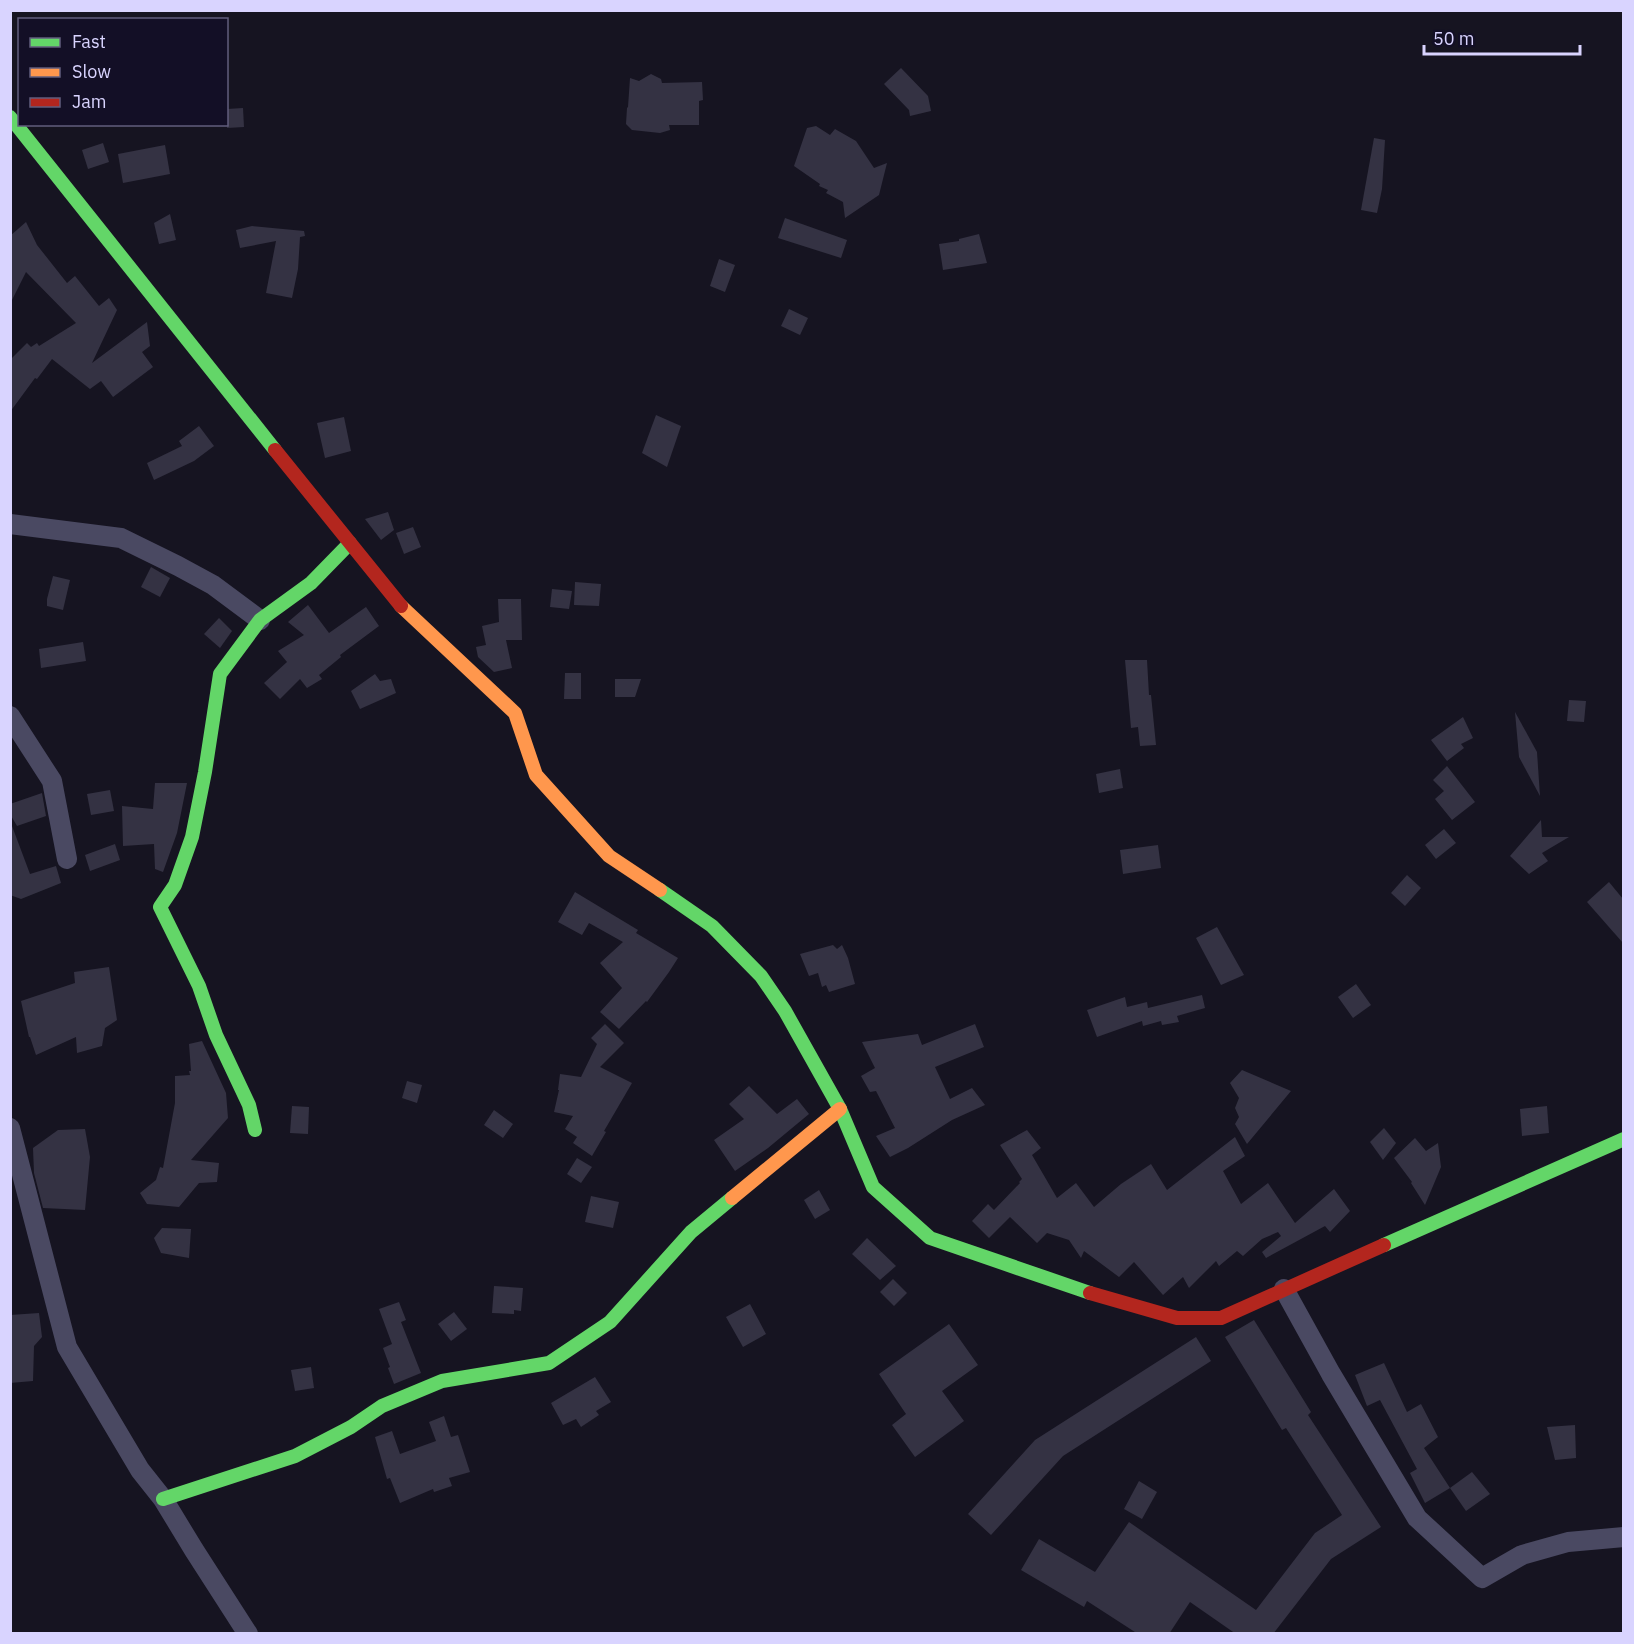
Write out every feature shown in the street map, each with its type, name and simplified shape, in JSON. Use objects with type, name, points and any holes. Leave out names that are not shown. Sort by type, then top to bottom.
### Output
[{"type":"main road","points":[[10,117],[399,605],[515,713],[536,775],[609,856],[712,926],[761,976],[785,1011],[840,1109],[873,1187],[930,1238],[1111,1300],[1177,1318],[1221,1318],[1623,1139]]},
{"type":"main road","points":[[255,1130],[249,1105],[216,1035],[199,986],[160,907],[176,885],[192,837],[205,772],[220,674],[260,620],[311,583],[350,543]]},
{"type":"main road","points":[[163,1499],[295,1456],[351,1427],[382,1406],[442,1381],[549,1363],[610,1322],[691,1232],[840,1109]]},
{"type":"street","points":[[10,524],[121,538],[213,585],[260,620]]},
{"type":"street","points":[[10,716],[52,781],[67,859]]},
{"type":"street","points":[[10,1128],[68,1347],[140,1470],[163,1499],[248,1634]]},
{"type":"street","points":[[1284,1289],[1331,1374],[1417,1518],[1482,1578],[1522,1555],[1568,1542],[1623,1537]]},
{"type":"building","points":[[901,68],[928,96],[931,111],[910,116],[909,110],[884,84]]},
{"type":"building","points":[[651,74],[661,79],[662,83],[702,82],[703,100],[699,101],[699,125],[669,125],[670,130],[660,133],[632,130],[626,124],[630,78],[639,81]]},
{"type":"building","points":[[243,108],[244,127],[227,128],[228,109]]},
{"type":"building","points":[[816,126],[830,135],[835,129],[856,141],[874,168],[887,163],[879,195],[845,218],[843,202],[826,193],[828,190],[819,186],[820,184],[794,166],[807,128]]},
{"type":"building","points":[[1374,138],[1385,140],[1382,189],[1377,213],[1361,210]]},
{"type":"building","points":[[103,143],[109,162],[88,169],[82,150]]},
{"type":"building","points":[[165,145],[170,174],[123,183],[118,154]]},
{"type":"building","points":[[170,214],[176,240],[159,244],[154,223]]},
{"type":"building","points":[[785,218],[847,240],[841,258],[778,238]]},
{"type":"building","points":[[26,222],[37,245],[67,283],[75,276],[99,306],[109,298],[117,310],[92,363],[147,322],[150,346],[142,352],[153,367],[113,397],[101,381],[90,389],[52,359],[10,412],[10,360],[27,343],[31,347],[37,343],[39,346],[76,323],[26,272],[10,304],[10,236]]},
{"type":"building","points":[[252,226],[304,231],[305,236],[300,237],[298,269],[292,298],[266,293],[276,241],[240,248],[236,230]]},
{"type":"building","points":[[979,234],[987,263],[943,270],[939,244],[959,241],[959,239]]},
{"type":"building","points":[[719,259],[735,265],[725,292],[710,286]]},
{"type":"building","points":[[789,309],[808,318],[800,335],[781,326]]},
{"type":"building","points":[[656,415],[681,426],[667,467],[642,453]]},
{"type":"building","points":[[344,417],[351,451],[325,458],[317,423]]},
{"type":"building","points":[[199,426],[214,446],[194,461],[154,480],[147,463],[182,446],[179,441]]},
{"type":"building","points":[[388,512],[394,530],[381,540],[365,519]]},
{"type":"building","points":[[413,527],[421,547],[404,554],[396,533]]},
{"type":"building","points":[[151,567],[170,578],[160,597],[141,587]]},
{"type":"building","points":[[53,576],[70,580],[63,610],[47,606]]},
{"type":"building","points":[[575,582],[601,584],[599,606],[574,605]]},
{"type":"building","points":[[552,589],[572,591],[569,609],[550,607]]},
{"type":"building","points":[[498,599],[521,599],[522,640],[506,640],[512,668],[494,672],[478,657],[476,647],[486,645],[482,626],[499,622]]},
{"type":"building","points":[[308,605],[329,633],[366,607],[379,626],[340,655],[341,657],[319,675],[322,679],[307,688],[300,679],[280,699],[264,683],[287,662],[278,651],[304,635],[288,622]]},
{"type":"building","points":[[219,618],[232,631],[220,648],[204,634]]},
{"type":"building","points":[[83,642],[86,661],[41,668],[39,649]]},
{"type":"building","points":[[1125,660],[1147,660],[1156,745],[1140,746],[1138,727],[1131,728]]},
{"type":"building","points":[[565,673],[581,673],[581,699],[564,699]]},
{"type":"building","points":[[375,674],[380,681],[391,679],[396,693],[360,709],[351,691]]},
{"type":"building","points":[[615,679],[641,679],[635,697],[615,697]]},
{"type":"building","points":[[1569,700],[1586,701],[1584,722],[1567,721]]},
{"type":"building","points":[[1515,712],[1537,752],[1540,796],[1519,757]]},
{"type":"building","points":[[1463,717],[1473,738],[1461,744],[1464,748],[1447,761],[1431,740]]},
{"type":"building","points":[[1447,766],[1475,802],[1452,820],[1435,799],[1444,791],[1433,780]]},
{"type":"building","points":[[1120,769],[1123,788],[1099,793],[1096,774]]},
{"type":"building","points":[[155,783],[187,783],[177,833],[163,872],[155,869],[154,844],[123,846],[122,806],[153,809]]},
{"type":"building","points":[[110,790],[114,811],[91,815],[87,794]]},
{"type":"building","points":[[42,793],[46,816],[17,826],[10,814],[10,804]]},
{"type":"building","points":[[1541,820],[1542,837],[1569,837],[1542,853],[1548,861],[1529,874],[1510,856]]},
{"type":"building","points":[[10,826],[12,826],[30,874],[56,866],[61,883],[21,899],[10,895]]},
{"type":"building","points":[[1444,829],[1456,843],[1436,859],[1425,845]]},
{"type":"building","points":[[115,844],[120,860],[90,871],[85,855]]},
{"type":"building","points":[[1158,845],[1161,868],[1123,874],[1120,850]]},
{"type":"building","points":[[1407,875],[1421,888],[1405,906],[1391,893]]},
{"type":"building","points":[[1609,882],[1623,899],[1623,943],[1587,902]]},
{"type":"building","points":[[575,892],[638,930],[636,933],[678,958],[647,1002],[619,1029],[600,1012],[622,988],[600,963],[623,942],[589,923],[582,935],[558,922]]},
{"type":"building","points":[[1217,927],[1244,975],[1221,985],[1196,938]]},
{"type":"building","points":[[833,945],[837,949],[842,945],[855,984],[829,992],[826,985],[822,987],[818,973],[809,976],[800,954]]},
{"type":"building","points":[[109,967],[117,1020],[105,1028],[102,1046],[77,1053],[76,1037],[36,1055],[29,1037],[21,1001],[75,983],[74,972]]},
{"type":"building","points":[[1356,984],[1371,1005],[1353,1018],[1338,997]]},
{"type":"building","points":[[1202,995],[1205,1008],[1177,1016],[1179,1022],[1162,1025],[1161,1021],[1143,1026],[1142,1021],[1097,1037],[1087,1010],[1125,997],[1127,1007],[1147,1002],[1148,1008]]},
{"type":"building","points":[[605,1024],[624,1043],[600,1067],[632,1083],[592,1156],[573,1143],[577,1137],[565,1129],[573,1116],[554,1112],[560,1074],[581,1077],[597,1044],[591,1038]]},
{"type":"building","points":[[975,1024],[984,1047],[935,1067],[950,1099],[972,1088],[985,1105],[952,1120],[890,1157],[876,1136],[895,1128],[876,1091],[870,1092],[861,1076],[875,1068],[862,1042],[918,1034],[922,1045]]},
{"type":"building","points":[[202,1041],[226,1093],[228,1118],[191,1160],[219,1163],[217,1182],[199,1183],[179,1207],[147,1204],[140,1193],[156,1180],[160,1167],[163,1168],[175,1103],[175,1076],[190,1075],[189,1044]]},
{"type":"building","points":[[1242,1070],[1291,1091],[1247,1144],[1235,1124],[1239,1117],[1235,1108],[1239,1098],[1230,1083]]},
{"type":"building","points":[[407,1081],[422,1085],[417,1103],[402,1098]]},
{"type":"building","points":[[749,1086],[777,1114],[797,1099],[809,1114],[768,1148],[735,1171],[714,1140],[744,1119],[729,1104]]},
{"type":"building","points":[[292,1106],[309,1107],[308,1134],[290,1133]]},
{"type":"building","points":[[1547,1106],[1549,1133],[1522,1136],[1520,1109]]},
{"type":"building","points":[[494,1110],[513,1124],[503,1138],[484,1125]]},
{"type":"building","points":[[1384,1128],[1396,1143],[1383,1160],[1370,1142]]},
{"type":"building","points":[[85,1129],[90,1157],[85,1210],[43,1208],[34,1173],[33,1148],[58,1130]]},
{"type":"building","points":[[1027,1130],[1041,1148],[1032,1155],[1057,1198],[1076,1183],[1094,1207],[1121,1184],[1151,1164],[1167,1190],[1235,1137],[1245,1156],[1223,1171],[1241,1204],[1268,1183],[1295,1223],[1334,1189],[1350,1211],[1330,1232],[1325,1226],[1266,1258],[1262,1252],[1281,1236],[1278,1232],[1262,1239],[1243,1256],[1237,1251],[1219,1266],[1216,1261],[1189,1288],[1183,1277],[1163,1295],[1134,1262],[1119,1277],[1084,1251],[1081,1258],[1069,1240],[1047,1233],[1037,1243],[1010,1217],[989,1238],[972,1221],[988,1204],[994,1210],[1020,1183],[1022,1179],[1000,1145]]},
{"type":"building","points":[[1415,1138],[1426,1151],[1438,1143],[1441,1167],[1425,1205],[1412,1182],[1394,1158]]},
{"type":"building","points":[[577,1158],[592,1167],[581,1183],[567,1174]]},
{"type":"building","points":[[819,1190],[830,1210],[815,1219],[804,1200]]},
{"type":"building","points":[[591,1196],[619,1202],[613,1228],[585,1222]]},
{"type":"building","points":[[162,1228],[191,1229],[189,1258],[161,1253],[154,1238]]},
{"type":"building","points":[[867,1238],[896,1266],[880,1280],[852,1254]]},
{"type":"building","points":[[893,1279],[907,1293],[894,1306],[880,1292]]},
{"type":"building","points":[[494,1286],[523,1288],[521,1311],[514,1310],[514,1314],[492,1313]]},
{"type":"building","points":[[399,1302],[406,1320],[401,1322],[421,1373],[394,1384],[383,1348],[392,1344],[379,1309]]},
{"type":"building","points":[[750,1304],[766,1334],[743,1347],[726,1317]]},
{"type":"building","points":[[454,1312],[467,1329],[451,1341],[438,1324]]},
{"type":"building","points":[[39,1313],[42,1337],[34,1346],[33,1381],[10,1383],[10,1315]]},
{"type":"building","points":[[1254,1320],[1311,1412],[1308,1415],[1381,1527],[1331,1559],[1273,1634],[1236,1634],[1190,1602],[1169,1634],[1138,1634],[1087,1601],[1084,1607],[1021,1570],[1039,1539],[1095,1572],[1129,1522],[1256,1610],[1315,1533],[1342,1515],[1286,1428],[1282,1430],[1225,1337]]},
{"type":"building","points":[[949,1324],[978,1365],[942,1391],[964,1421],[915,1457],[892,1425],[906,1414],[879,1374]]},
{"type":"building","points":[[1196,1337],[1211,1361],[1063,1456],[991,1535],[968,1514],[1035,1440]]},
{"type":"building","points":[[1384,1363],[1407,1412],[1421,1404],[1438,1437],[1424,1448],[1450,1488],[1425,1503],[1410,1473],[1417,1469],[1380,1400],[1367,1406],[1355,1375]]},
{"type":"building","points":[[311,1367],[314,1388],[295,1391],[291,1370]]},
{"type":"building","points":[[595,1377],[611,1402],[596,1411],[599,1415],[581,1427],[576,1419],[563,1425],[551,1403]]},
{"type":"building","points":[[444,1416],[451,1437],[458,1435],[470,1472],[449,1478],[452,1486],[434,1492],[433,1489],[400,1503],[390,1478],[387,1479],[375,1437],[392,1431],[400,1454],[436,1441],[429,1422]]},
{"type":"building","points":[[1575,1425],[1576,1458],[1555,1460],[1547,1427]]},
{"type":"building","points":[[1472,1472],[1490,1494],[1466,1511],[1450,1488]]},
{"type":"building","points":[[1139,1481],[1157,1492],[1142,1519],[1124,1509]]},
{"type":"traffic: fast","points":[[10,117],[275,450]]},
{"type":"traffic: fast","points":[[255,1130],[249,1105],[216,1035],[199,986],[160,907],[175,885],[192,837],[205,772],[220,674],[260,620],[311,583],[350,543]]},
{"type":"traffic: fast","points":[[660,890],[712,926],[761,976],[785,1011],[840,1109],[873,1187],[930,1238],[1090,1293]]},
{"type":"traffic: fast","points":[[1384,1245],[1624,1139]]},
{"type":"traffic: fast","points":[[163,1499],[295,1456],[351,1427],[382,1406],[442,1381],[549,1363],[610,1322],[691,1232],[732,1198]]},
{"type":"traffic: slow","points":[[401,606],[515,713],[536,775],[609,856],[660,890]]},
{"type":"traffic: slow","points":[[732,1198],[840,1109]]},
{"type":"traffic: jam","points":[[275,450],[401,606]]},
{"type":"traffic: jam","points":[[1090,1293],[1177,1318],[1221,1318],[1384,1245]]}]
